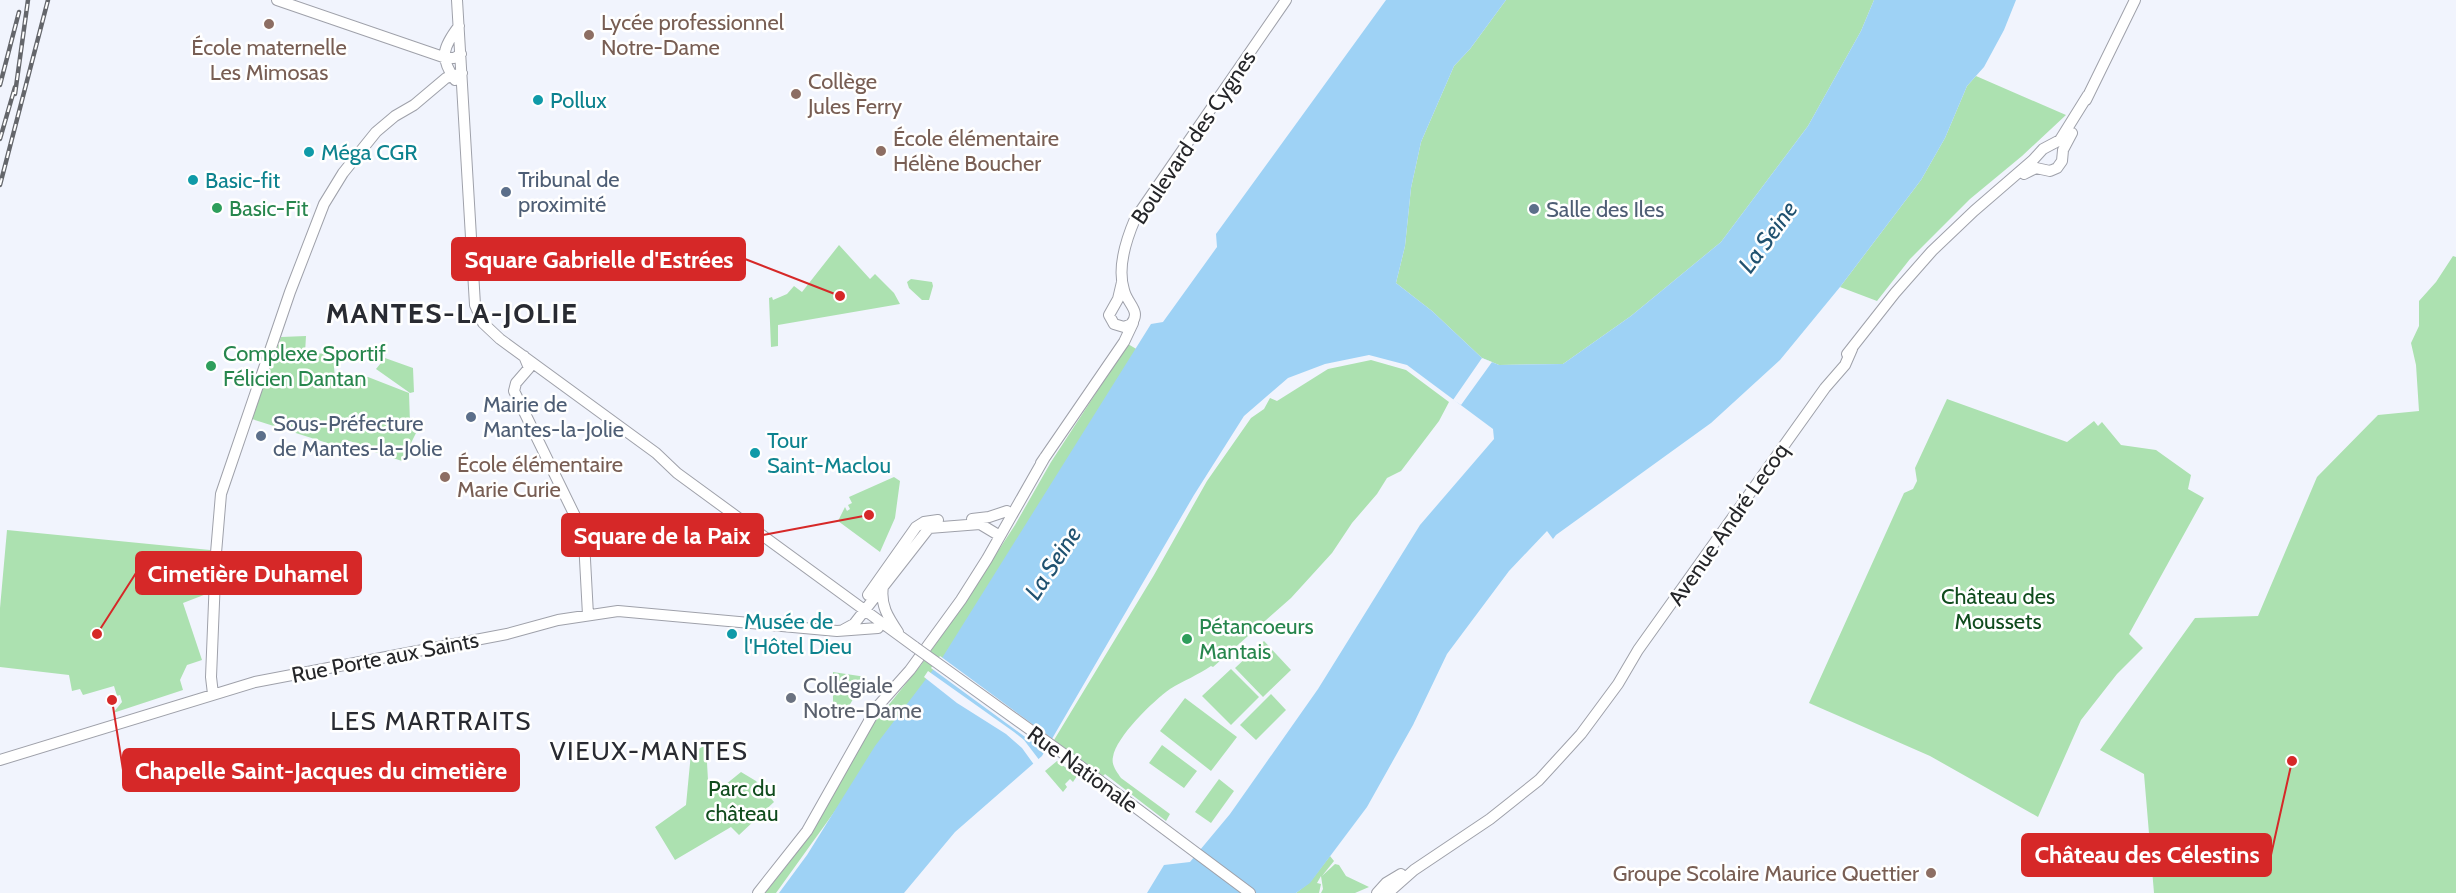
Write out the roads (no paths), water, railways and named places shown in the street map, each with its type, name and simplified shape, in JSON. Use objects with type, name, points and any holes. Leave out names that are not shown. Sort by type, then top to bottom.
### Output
[{"type":"main road","points":[[277,0],[448,65]]},
{"type":"main road","points":[[457,0],[461,54]]},
{"type":"main road","name":"Boulevard des Cygnes","points":[[1115,304],[1122,282],[1125,245],[1139,211],[1286,0]]},
{"type":"main road","points":[[1994,194],[2032,170],[2055,170],[2060,166],[2062,152],[2134,0]]},
{"type":"main road","points":[[459,26],[447,42],[448,65],[463,93],[476,306],[483,323],[648,447],[677,473],[861,611],[908,642]]},
{"type":"main road","points":[[448,65],[454,51],[461,54]]},
{"type":"main road","points":[[213,694],[211,677],[221,494],[305,250],[324,204],[357,154],[388,122],[414,105],[448,65],[461,54]]},
{"type":"main road","points":[[1994,194],[2043,149],[2063,137],[2088,95]]},
{"type":"main road","points":[[2049,147],[2058,150],[2062,159]]},
{"type":"main road","points":[[2039,154],[2039,163],[2044,169]]},
{"type":"main road","name":"Avenue André Lecoq","points":[[1389,893],[1403,878],[1491,819],[1539,780],[1581,734],[1825,388],[1845,365],[1852,349],[1913,272],[1959,225],[1994,194]]},
{"type":"main road","name":"Boulevard des Cygnes","points":[[1122,282],[1129,303]]},
{"type":"main road","points":[[999,531],[1007,511],[1045,457],[1118,350],[1126,338],[1133,323],[1135,311],[1129,303],[1121,301],[1115,304],[1109,315],[1120,337],[1118,350]]},
{"type":"main road","points":[[1115,325],[1126,327],[1133,323]]},
{"type":"main road","points":[[524,356],[530,368]]},
{"type":"main road","points":[[541,368],[530,368],[516,383],[514,391],[576,518],[584,541],[588,615]]},
{"type":"main road","points":[[758,893],[807,831],[877,707],[910,670],[970,584],[999,531],[1045,457]]},
{"type":"main road","points":[[842,631],[852,626],[916,527],[927,521],[986,518],[1007,511]]},
{"type":"main road","points":[[986,518],[999,531]]},
{"type":"main road","points":[[861,611],[929,528],[976,524],[999,531]]},
{"type":"main road","points":[[883,586],[884,608],[908,642]]},
{"type":"main road","name":"Rue Porte aux Saints","points":[[0,760],[255,682],[507,634],[558,620],[588,615],[618,611],[631,614],[690,616],[842,631],[878,628]]},
{"type":"main road","points":[[861,611],[878,628],[908,642]]},
{"type":"main road","name":"Rue Nationale","points":[[908,642],[1068,757],[1250,893]]},
{"type":"main road","name":"Avenue André Lecoq","points":[[1377,893],[1391,880],[1423,863]]},
{"type":"water","name":"La Seine","points":[[1386,0],[1506,0],[1470,49],[1454,66],[1421,142],[1411,188],[1405,246],[1396,283],[1432,311],[1482,358],[1499,365],[1563,364],[1631,316],[1721,242],[1808,126],[1861,31],[1874,0],[2016,0],[2004,30],[1984,67],[1967,86],[1945,138],[1921,180],[1840,287],[1780,360],[1711,423],[1553,539],[1547,531],[1509,571],[1447,654],[1413,725],[1367,807],[1310,883],[1296,893],[1147,893],[1164,865],[1190,862],[1230,814],[1318,689],[1420,525],[1494,439],[1493,429],[1407,365],[1369,355],[1325,364],[1288,378],[1244,416],[1194,495],[1042,756],[955,832],[904,893],[779,893],[807,855],[875,746],[942,658],[1151,324],[1163,322],[1217,247],[1216,234]]},
{"type":"railway","points":[[15,94],[28,0]]},
{"type":"railway","points":[[0,185],[48,0]]},
{"type":"railway","points":[[0,85],[19,12]]},
{"type":"railway","points":[[0,139],[15,87]]},
{"type":"place","name":"École maternelle Les Mimosas","points":[[269,24]]},
{"type":"place","name":"Lycée professionnel Notre-Dame","points":[[589,35]]},
{"type":"place","name":"Collège Jules Ferry","points":[[796,94]]},
{"type":"place","name":"Pollux","points":[[538,100]]},
{"type":"place","name":"École élémentaire Hélène Boucher","points":[[881,151]]},
{"type":"place","name":"Méga CGR","points":[[309,152]]},
{"type":"place","name":"Basic-fit","points":[[193,180]]},
{"type":"place","name":"Tribunal de proximité","points":[[506,192]]},
{"type":"place","name":"Basic-Fit","points":[[217,208]]},
{"type":"place","name":"Salle des Iles","points":[[1534,209]]},
{"type":"place","name":"Square Gabrielle d'Estrées","points":[[840,296]]},
{"type":"place","name":"Complexe Sportif Félicien Dantan","points":[[211,366]]},
{"type":"place","name":"Mairie de Mantes-la-Jolie","points":[[471,417]]},
{"type":"place","name":"Sous-Préfecture de Mantes-la-Jolie","points":[[261,436]]},
{"type":"place","name":"Tour Saint-Maclou","points":[[755,453]]},
{"type":"place","name":"École élémentaire Marie Curie","points":[[445,477]]},
{"type":"place","name":"Square de la Paix","points":[[869,515]]},
{"type":"place","name":"Cimetière Duhamel","points":[[97,634]]},
{"type":"place","name":"Musée de l'Hôtel Dieu","points":[[732,634]]},
{"type":"place","name":"Pétancoeurs Mantais","points":[[1187,639]]},
{"type":"place","name":"Collégiale Notre-Dame","points":[[791,698]]},
{"type":"place","name":"Chapelle Saint-Jacques du cimetière","points":[[112,700]]},
{"type":"place","name":"Château des Célestins","points":[[2292,761]]},
{"type":"place","name":"Groupe Scolaire Maurice Quettier","points":[[1931,873]]},
{"type":"district","name":"MANTES-LA-JOLIE","points":[[452,313]]},
{"type":"district","name":"LES MARTRAITS","points":[[431,721]]},
{"type":"district","name":"VIEUX-MANTES","points":[[649,751]]},
{"type":"park label","name":"Château des Moussets","points":[[1998,608]]},
{"type":"park label","name":"Parc du château","points":[[742,800]]}]
